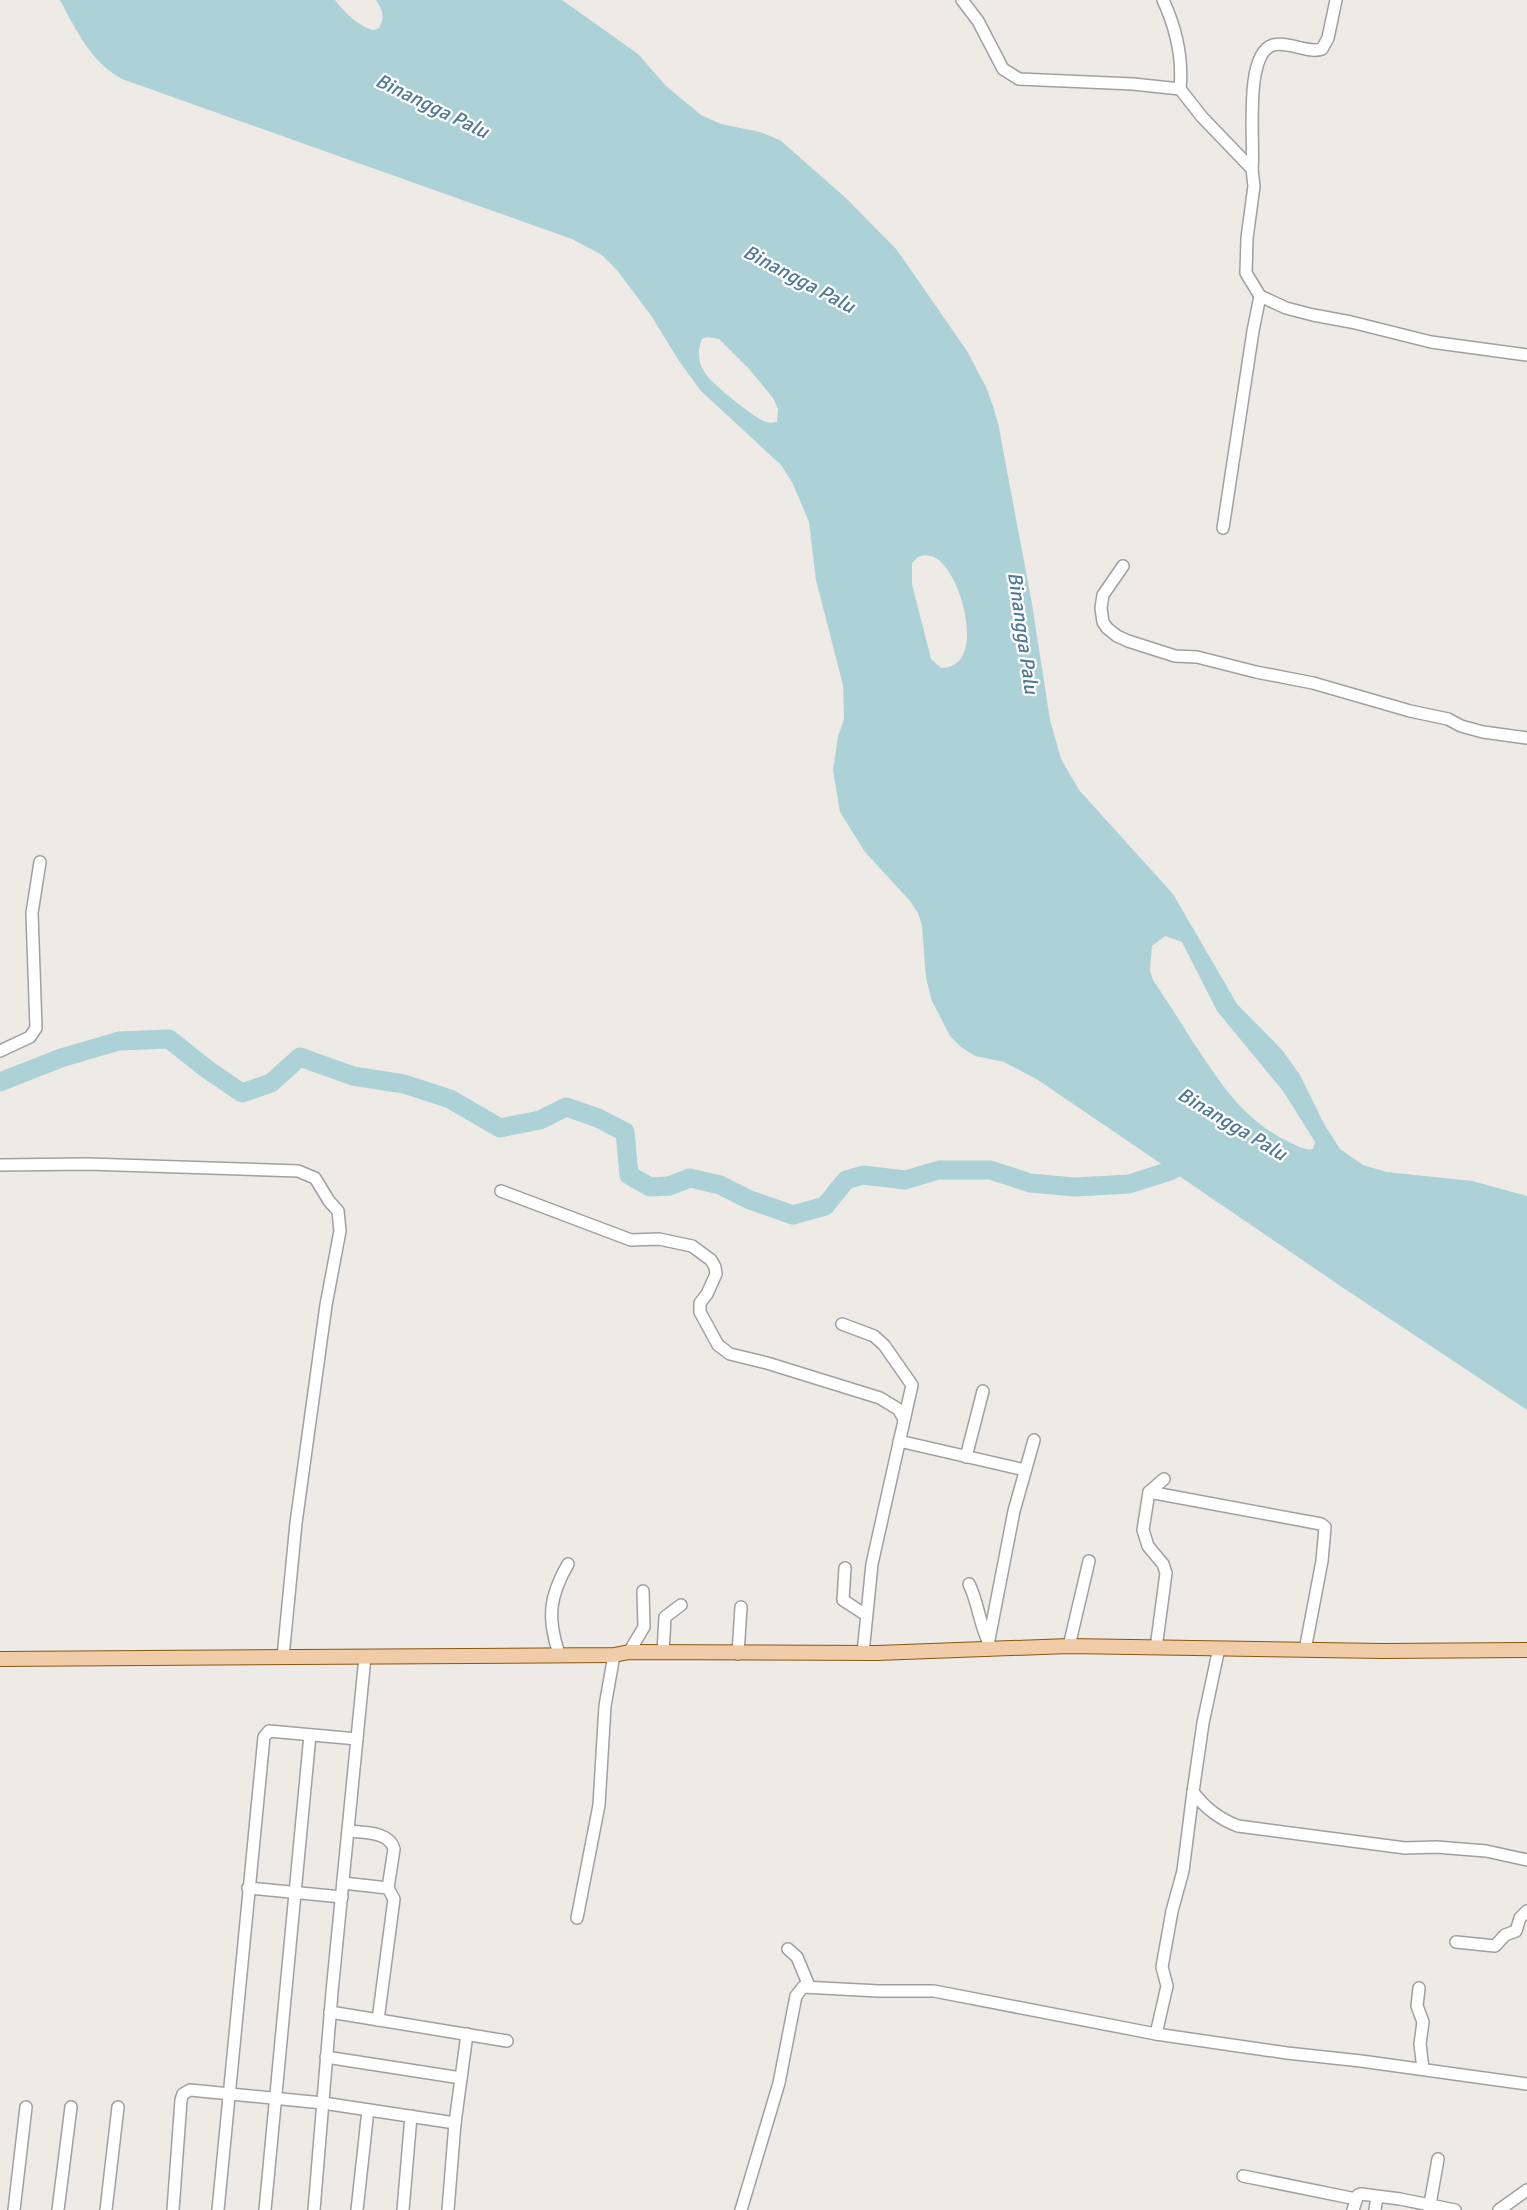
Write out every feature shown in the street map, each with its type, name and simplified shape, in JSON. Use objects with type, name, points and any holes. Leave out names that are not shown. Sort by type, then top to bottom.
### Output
[{"type":"main road","points":[[0,1659],[614,1655],[629,1652],[738,1654],[863,1653],[987,1645],[1305,1650],[1527,1650]]},
{"type":"street","points":[[962,0],[978,21],[1003,69],[1019,79],[1133,84],[1180,89]]},
{"type":"street","points":[[1163,0],[1176,34],[1179,53],[1180,89],[1202,117],[1252,169]]},
{"type":"street","points":[[1336,0],[1328,38],[1322,49],[1316,51],[1281,44],[1271,46],[1264,51],[1259,63],[1252,98],[1252,169],[1254,186],[1247,238],[1246,274],[1260,296],[1286,308],[1431,342],[1527,355]]},
{"type":"street","points":[[1223,528],[1260,296]]},
{"type":"street","points":[[1123,566],[1108,586],[1101,602],[1103,622],[1107,628],[1123,638],[1175,656],[1196,658],[1313,683],[1410,711],[1448,719],[1482,732],[1527,738]]},
{"type":"street","points":[[0,1051],[30,1037],[36,1028],[32,913],[40,862]]},
{"type":"street","points":[[0,1165],[88,1164],[298,1171],[315,1178],[338,1211],[340,1231],[326,1304],[298,1513],[284,1657]]},
{"type":"street","points":[[501,1191],[631,1240],[659,1239],[692,1246],[711,1260],[716,1267],[716,1274],[707,1294],[700,1303],[700,1312],[718,1344],[730,1354],[768,1363],[880,1398],[898,1409],[904,1419]]},
{"type":"street","points":[[842,1324],[874,1336],[884,1345],[910,1378],[912,1384],[872,1564],[863,1653]]},
{"type":"street","points":[[966,1457],[983,1391]]},
{"type":"street","points":[[987,1645],[1014,1512],[1034,1440]]},
{"type":"street","points":[[898,1441],[1025,1470]]},
{"type":"street","points":[[1156,1648],[1166,1573],[1163,1564],[1156,1558],[1144,1536],[1149,1492],[1164,1478]]},
{"type":"street","points":[[1149,1492],[1321,1524],[1325,1527],[1322,1561],[1305,1650]]},
{"type":"street","points":[[1069,1646],[1089,1561]]},
{"type":"street","points":[[559,1654],[553,1634],[552,1600],[555,1588],[568,1564]]},
{"type":"street","points":[[845,1568],[843,1600],[866,1615]]},
{"type":"street","points":[[969,1584],[978,1603],[987,1645]]},
{"type":"street","points":[[629,1652],[644,1627],[643,1591]]},
{"type":"street","points":[[663,1652],[665,1617],[681,1605]]},
{"type":"street","points":[[738,1654],[741,1607]]},
{"type":"street","points":[[1156,2034],[1167,1986],[1162,1967],[1172,1912],[1183,1871],[1203,1723],[1218,1648]]},
{"type":"street","points":[[577,1918],[599,1805],[605,1706],[614,1655]]},
{"type":"street","points":[[314,2210],[330,2012],[365,1656]]},
{"type":"street","points":[[218,2210],[264,1738],[269,1731],[357,1739]]},
{"type":"street","points":[[265,2210],[310,1735]]},
{"type":"street","points":[[1193,1792],[1204,1806],[1228,1822],[1238,1826],[1405,1848],[1436,1847],[1486,1851],[1527,1860]]},
{"type":"street","points":[[348,1831],[381,1836],[393,1844],[394,1849],[388,1888],[394,1899],[378,2020]]},
{"type":"street","points":[[343,1883],[388,1888]]},
{"type":"street","points":[[248,1888],[342,1897]]},
{"type":"street","points":[[1456,1942],[1495,1946],[1505,1935],[1516,1931],[1520,1918],[1527,1911]]},
{"type":"street","points":[[788,1948],[797,1956],[809,1986]]},
{"type":"street","points":[[741,2210],[779,2083],[796,1996],[800,1990],[809,1986],[879,1991],[934,1991],[1156,2034],[1287,2054],[1423,2069],[1527,2084]]},
{"type":"street","points":[[1419,1988],[1418,2006],[1423,2022],[1420,2044],[1423,2069]]},
{"type":"street","points":[[330,2012],[507,2041]]},
{"type":"street","points":[[448,2210],[455,2123],[467,2034]]},
{"type":"street","points":[[326,2058],[461,2078]]},
{"type":"street","points":[[173,2210],[183,2094],[195,2089],[323,2103],[455,2123]]},
{"type":"street","points":[[14,2210],[26,2107]]},
{"type":"street","points":[[58,2210],[71,2107]]},
{"type":"street","points":[[106,2210],[118,2107]]},
{"type":"street","points":[[357,2210],[368,2110]]},
{"type":"street","points":[[403,2210],[411,2116]]},
{"type":"street","points":[[1430,2208],[1438,2159]]},
{"type":"street","points":[[1243,2176],[1355,2205],[1361,2194],[1400,2198],[1430,2208],[1455,2210]]},
{"type":"street","points":[[1499,2210],[1527,2190]]},
{"type":"street","points":[[1375,2210],[1377,2197]]},
{"type":"water","name":"Binangga Palu","points":[[60,0],[335,0],[358,23],[374,30],[379,28],[383,17],[376,0],[562,0],[638,54],[666,86],[701,115],[721,124],[760,132],[780,140],[847,199],[897,250],[967,351],[986,387],[998,423],[1032,604],[1050,720],[1061,759],[1079,790],[1173,894],[1237,1004],[1283,1051],[1300,1075],[1324,1124],[1340,1149],[1363,1165],[1387,1172],[1472,1181],[1527,1196],[1527,1410],[1339,1285],[1038,1080],[1004,1062],[975,1056],[961,1047],[950,1036],[932,1001],[926,978],[922,926],[918,913],[910,901],[865,852],[840,812],[833,770],[838,736],[844,719],[843,685],[816,580],[809,522],[792,482],[781,465],[701,391],[679,361],[652,317],[617,270],[602,255],[572,239],[122,79],[101,64],[85,44]],"holes":[[[707,337],[719,339],[750,370],[773,398],[778,409],[777,422],[766,422],[752,414],[709,378],[701,365],[699,356],[702,339]],[[925,555],[936,558],[946,567],[961,600],[966,619],[967,638],[964,653],[955,664],[941,668],[931,659],[912,584],[912,563],[918,557]],[[1165,936],[1182,942],[1217,1011],[1283,1091],[1315,1142],[1313,1149],[1304,1149],[1291,1143],[1258,1123],[1223,1085],[1153,980],[1150,970],[1152,946]]]},
{"type":"waterway","points":[[0,1082],[61,1058],[119,1041],[169,1039],[208,1070],[242,1093],[271,1083],[300,1057],[353,1076],[404,1084],[450,1099],[500,1128],[540,1120],[566,1107],[598,1118],[625,1132],[629,1175],[650,1187],[669,1186],[690,1178],[720,1185],[750,1200],[793,1215],[825,1206],[846,1180],[863,1175],[905,1180],[939,1170],[990,1170],[1030,1183],[1075,1187],[1129,1184],[1170,1171],[1192,1158]]}]
